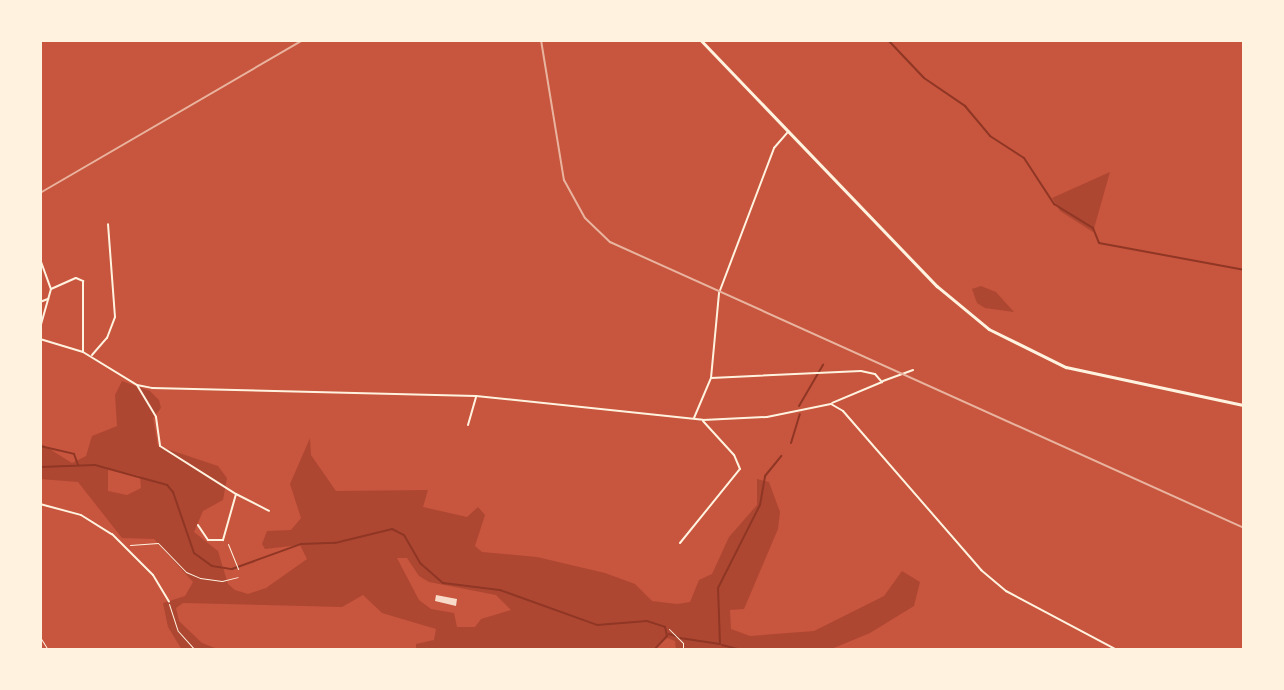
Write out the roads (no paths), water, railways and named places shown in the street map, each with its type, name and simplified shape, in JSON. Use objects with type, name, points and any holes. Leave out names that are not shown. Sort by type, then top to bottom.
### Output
[{"type":"main road","points":[[701,40],[942,290],[1005,339],[1088,373],[1244,405]]},
{"type":"street","points":[[694,419],[711,378],[719,293],[774,148],[789,131]]},
{"type":"street","points":[[91,356],[107,338],[115,317],[108,224]]},
{"type":"street","points":[[40,259],[51,289],[40,328]]},
{"type":"street","points":[[51,289],[76,278],[83,281],[83,352]]},
{"type":"street","points":[[40,302],[49,298]]},
{"type":"street","points":[[40,339],[83,352],[137,385],[156,417],[160,446],[236,494],[269,511]]},
{"type":"street","points":[[711,378],[861,370],[882,382]]},
{"type":"street","points":[[137,385],[476,396],[703,420],[767,418],[831,404],[914,370]]},
{"type":"street","points":[[468,425],[476,396]]},
{"type":"street","points":[[831,404],[843,411],[981,570],[1006,591],[1117,650]]},
{"type":"street","points":[[680,543],[740,468],[734,455],[703,420]]},
{"type":"street","points":[[198,525],[208,540],[223,540],[236,494]]},
{"type":"street","points":[[40,505],[81,515],[129,550],[153,575],[169,602]]},
{"type":"lane","points":[[169,602],[178,631],[195,650]]},
{"type":"waterway","points":[[888,40],[924,78],[965,106],[990,136],[1024,158],[1054,204],[1093,228],[1099,243],[1244,270]]},
{"type":"waterway","points":[[799,406],[823,365]]},
{"type":"waterway","points":[[791,443],[800,414]]},
{"type":"waterway","points":[[40,446],[74,454],[78,465]]},
{"type":"waterway","points":[[680,638],[720,644],[718,588],[760,505],[765,476],[781,456]]},
{"type":"waterway","points":[[40,467],[95,465],[167,485],[173,492],[194,553],[212,566],[232,569],[301,544],[335,543],[392,529],[404,535],[420,563],[443,583],[500,590],[597,625],[647,621],[665,627],[667,636],[654,650]]},
{"type":"waterway","points":[[669,634],[678,637]]},
{"type":"waterway","points":[[722,645],[738,649]]},
{"type":"railway","points":[[40,193],[303,40]]},
{"type":"railway","points":[[541,40],[564,180],[585,218],[610,242],[1244,528]]}]
